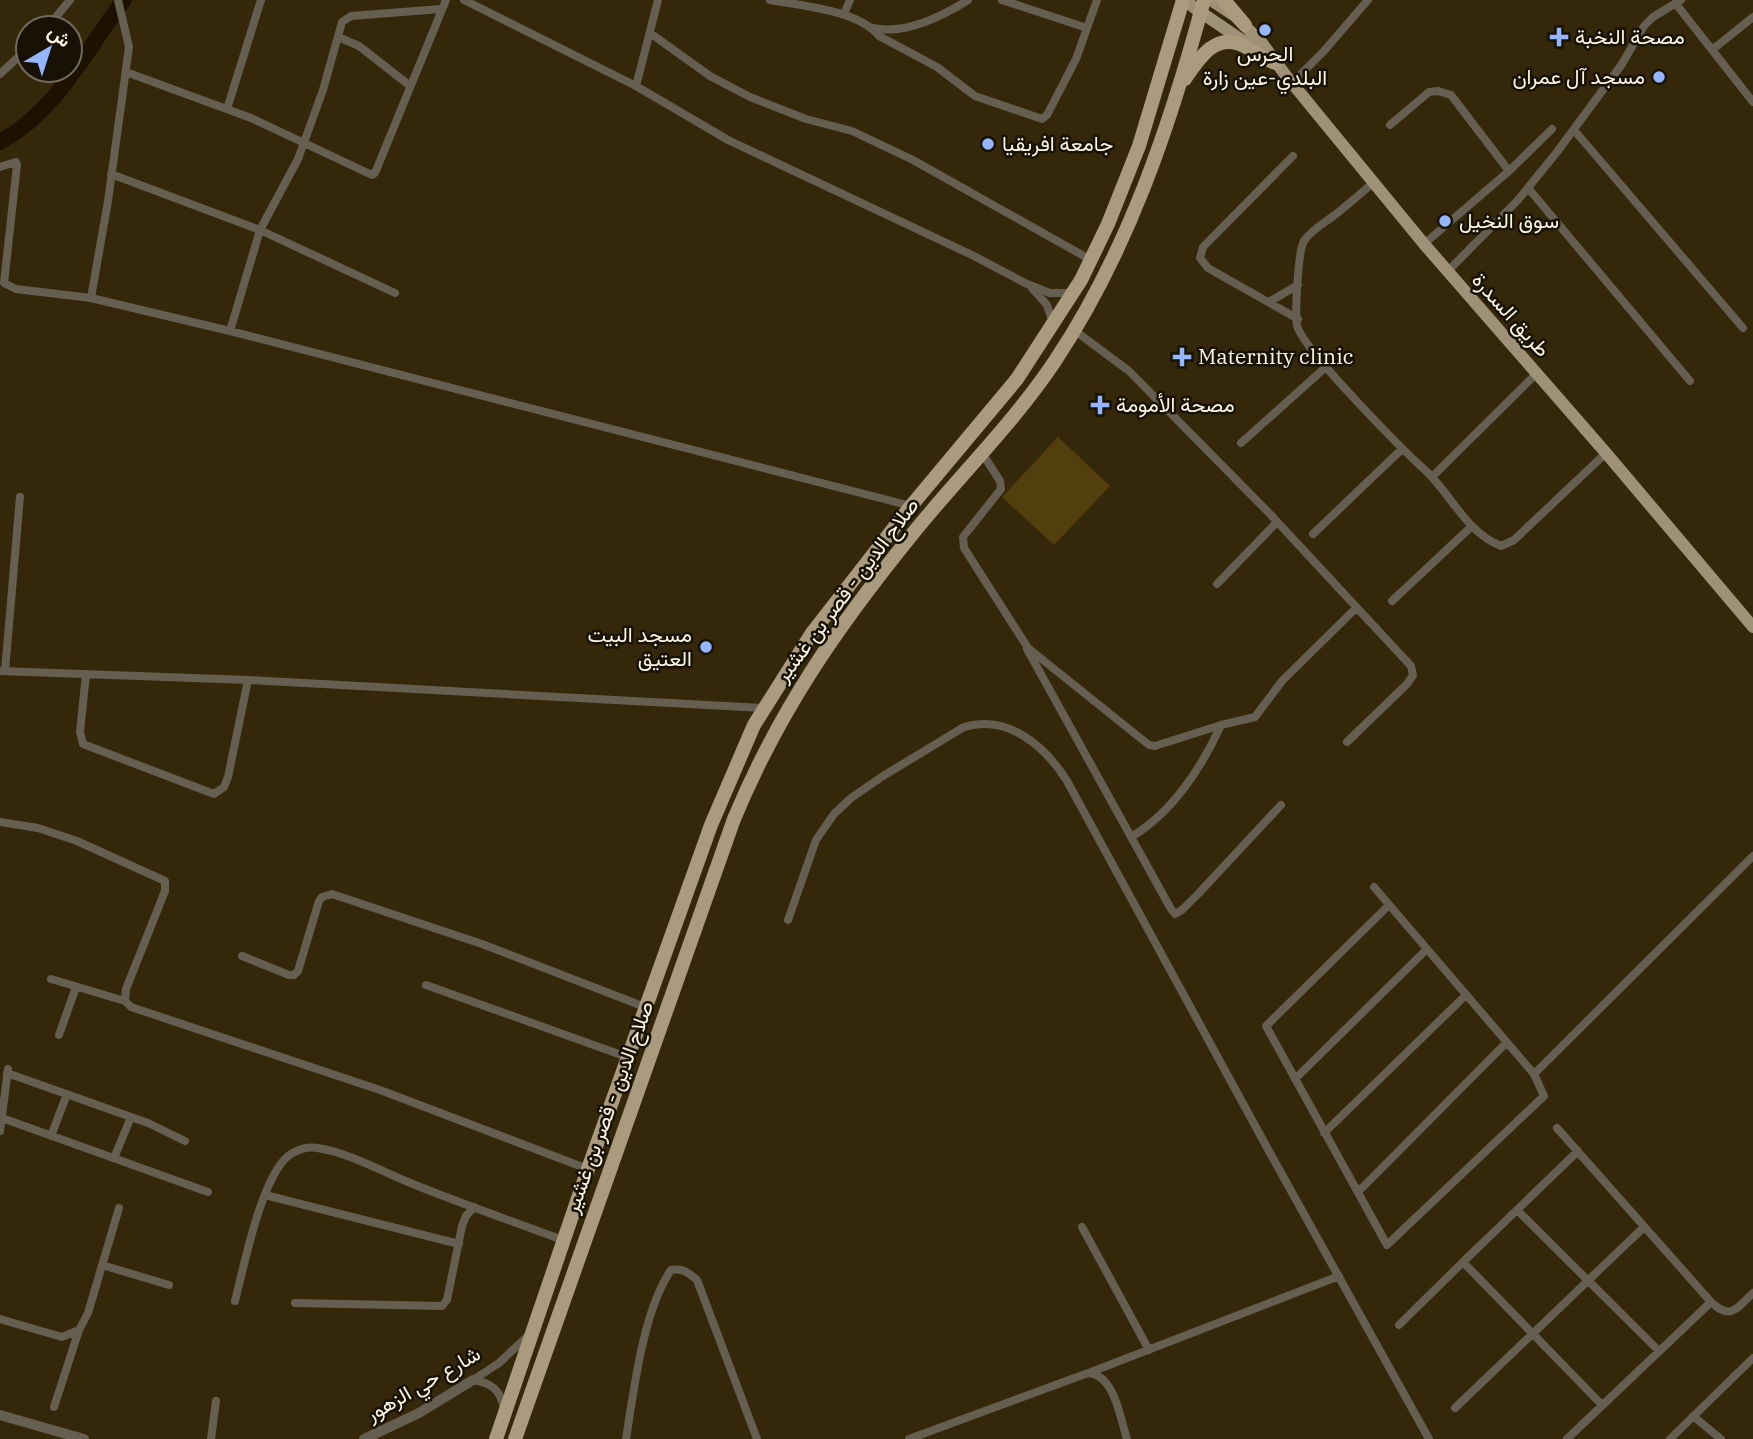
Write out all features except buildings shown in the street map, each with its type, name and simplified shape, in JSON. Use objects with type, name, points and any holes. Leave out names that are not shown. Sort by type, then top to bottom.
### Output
[{"type":"highway","points":[[496,1439],[587,1169],[723,792],[763,708],[812,633],[911,506],[998,405],[1073,293],[1108,224],[1139,146],[1184,0]]},
{"type":"highway","points":[[1224,0],[1245,25]]},
{"type":"highway","name":"صلاح الدين - قصر بن غشير","points":[[515,1439],[734,819],[758,762],[790,703],[859,602],[910,536],[1041,382],[1074,330],[1137,209],[1177,92],[1202,6]]},
{"type":"highway","points":[[1177,92],[1202,54],[1210,47],[1222,43],[1239,43],[1265,59],[1276,62]]},
{"type":"highway","points":[[652,988],[672,995]]},
{"type":"main road","points":[[1184,0],[1202,6],[1276,62]]},
{"type":"main road","name":"طريق السدرة","points":[[1211,0],[1245,25],[1447,272],[1749,612],[1753,627]]},
{"type":"street","points":[[58,14],[70,0]]},
{"type":"street","points":[[91,298],[129,47],[118,0]]},
{"type":"street","points":[[227,109],[261,0]]},
{"type":"street","points":[[126,72],[227,109],[372,175],[446,0]]},
{"type":"street","points":[[464,0],[636,86],[729,140],[972,255],[1027,284],[1050,293],[1073,293]]},
{"type":"street","points":[[636,86],[658,0]]},
{"type":"street","points":[[770,0],[844,15],[873,28],[894,29],[923,23],[968,0]]},
{"type":"street","points":[[844,15],[850,0]]},
{"type":"street","points":[[1002,0],[1087,28]]},
{"type":"street","points":[[873,28],[879,36],[937,67],[975,96],[1042,119],[1047,115],[1076,59],[1097,0]]},
{"type":"street","points":[[1292,83],[1368,0]]},
{"type":"street","points":[[1447,272],[1528,188],[1622,64],[1644,26],[1653,17],[1678,2],[1753,102]]},
{"type":"street","points":[[230,331],[260,230],[286,184],[321,98],[342,22],[351,16],[441,9]]},
{"type":"street","points":[[1712,50],[1753,17]]},
{"type":"street","points":[[650,33],[710,76],[750,97],[806,119],[852,131],[913,160],[1091,260]]},
{"type":"street","points":[[338,37],[359,46],[409,85]]},
{"type":"street","points":[[0,74],[14,61]]},
{"type":"street","points":[[1390,125],[1430,92],[1445,92],[1451,95],[1509,171]]},
{"type":"street","points":[[1424,244],[1509,171],[1552,129]]},
{"type":"street","points":[[1574,130],[1743,328]]},
{"type":"street","points":[[1293,156],[1203,247],[1200,258],[1208,268],[1298,319]]},
{"type":"street","points":[[0,167],[10,162],[16,162],[18,165],[4,283],[16,289],[91,298],[230,331],[911,506]]},
{"type":"street","points":[[111,174],[260,230],[395,293]]},
{"type":"street","points":[[1373,183],[1304,240],[1299,257],[1297,326],[1327,366],[1402,449],[1432,477],[1472,526],[1501,546],[1514,540],[1606,453]]},
{"type":"street","points":[[1528,188],[1689,381]]},
{"type":"street","points":[[1027,284],[1047,305],[1054,324]]},
{"type":"street","points":[[1269,302],[1298,285]]},
{"type":"street","points":[[1074,330],[1121,363],[1277,522],[1411,666],[1413,675],[1407,684],[1348,742]]},
{"type":"street","points":[[1241,443],[1327,366]]},
{"type":"street","points":[[1432,477],[1537,373]]},
{"type":"street","points":[[1313,534],[1402,449]]},
{"type":"street","points":[[982,453],[1000,481],[1001,489],[962,541],[964,548],[1024,643],[1171,909],[1177,913],[1199,893],[1281,805]]},
{"type":"street","points":[[20,497],[2,671],[247,680],[763,708]]},
{"type":"street","points":[[1217,584],[1277,522]]},
{"type":"street","points":[[1392,601],[1472,526]]},
{"type":"street","points":[[1024,643],[1131,733],[1155,746],[1255,717],[1282,681],[1356,608]]},
{"type":"street","points":[[86,674],[80,732],[83,744],[214,794],[224,787],[228,777],[247,680]]},
{"type":"street","points":[[788,920],[820,832],[851,798],[964,727],[984,723],[1006,727],[1022,734],[1047,755],[1067,781],[1429,1439]]},
{"type":"street","points":[[1131,837],[1162,814],[1207,755],[1221,725]]},
{"type":"street","points":[[0,822],[38,828],[76,841],[165,881],[165,891],[126,989],[125,1002]]},
{"type":"street","points":[[1534,1074],[1753,856]]},
{"type":"street","points":[[1374,887],[1534,1074],[1544,1096],[1387,1245],[1266,1026],[1389,905]]},
{"type":"street","points":[[242,956],[295,975],[319,901],[332,894],[482,944],[645,1007]]},
{"type":"street","points":[[1295,1079],[1427,949]]},
{"type":"street","points":[[51,979],[125,1002],[144,1012],[262,1049],[458,1118],[587,1169]]},
{"type":"street","points":[[426,985],[627,1056]]},
{"type":"street","points":[[59,1035],[76,987]]},
{"type":"street","points":[[1324,1133],[1466,995]]},
{"type":"street","points":[[1358,1192],[1507,1042]]},
{"type":"street","points":[[0,1131],[7,1071],[131,1117],[186,1141]]},
{"type":"street","points":[[51,1136],[66,1094]]},
{"type":"street","points":[[114,1158],[131,1117]]},
{"type":"street","points":[[2,1118],[208,1192]]},
{"type":"street","points":[[1557,1128],[1720,1311],[1734,1311],[1753,1293]]},
{"type":"street","points":[[235,1301],[265,1195],[284,1160],[300,1149],[311,1147],[354,1159],[564,1240]]},
{"type":"street","points":[[1399,1325],[1577,1151]]},
{"type":"street","points":[[265,1195],[459,1244]]},
{"type":"street","points":[[295,1303],[442,1306],[447,1300],[466,1216],[474,1207]]},
{"type":"street","points":[[54,1406],[79,1331],[88,1314],[119,1208]]},
{"type":"street","points":[[1517,1210],[1659,1351]]},
{"type":"street","points":[[1082,1227],[1149,1350]]},
{"type":"street","points":[[1455,1408],[1644,1227]]},
{"type":"street","points":[[1463,1262],[1602,1405]]},
{"type":"street","points":[[103,1265],[169,1285]]},
{"type":"street","points":[[626,1439],[635,1382],[654,1303],[671,1270],[677,1269],[697,1280],[757,1439]]},
{"type":"street","points":[[909,1439],[1088,1374],[1339,1276]]},
{"type":"street","points":[[1567,1439],[1711,1302]]},
{"type":"street","points":[[0,1319],[62,1337],[79,1331]]},
{"type":"street","name":"شارع حي الزهور","points":[[364,1439],[419,1413],[499,1363],[531,1333]]},
{"type":"street","points":[[1670,1439],[1753,1358]]},
{"type":"street","points":[[1088,1374],[1097,1374],[1109,1386],[1127,1439]]},
{"type":"street","points":[[472,1380],[498,1390],[505,1413]]},
{"type":"street","points":[[211,1439],[216,1401]]},
{"type":"street","points":[[0,1415],[84,1439]]},
{"type":"street","points":[[1693,1416],[1721,1439]]},
{"type":"shaded area","points":[[1058,437],[1110,486],[1054,545],[1002,497]]},
{"type":"waterway","points":[[0,142],[20,129],[54,96],[124,0]]},
{"type":"place","name":"الحرس البلدي-عين زارة","points":[[1265,30]]},
{"type":"place","name":"مصحة النخبة","points":[[1559,37]]},
{"type":"place","name":"مسجد آل عمران","points":[[1659,77]]},
{"type":"place","name":"جامعة افريقيا","points":[[988,144]]},
{"type":"place","name":"سوق النخيل","points":[[1445,221]]},
{"type":"place","name":"Maternity clinic","points":[[1182,357]]},
{"type":"place","name":"مصحة الأمومة","points":[[1100,405]]},
{"type":"place","name":"مسجد البيت العتيق","points":[[706,647]]}]
